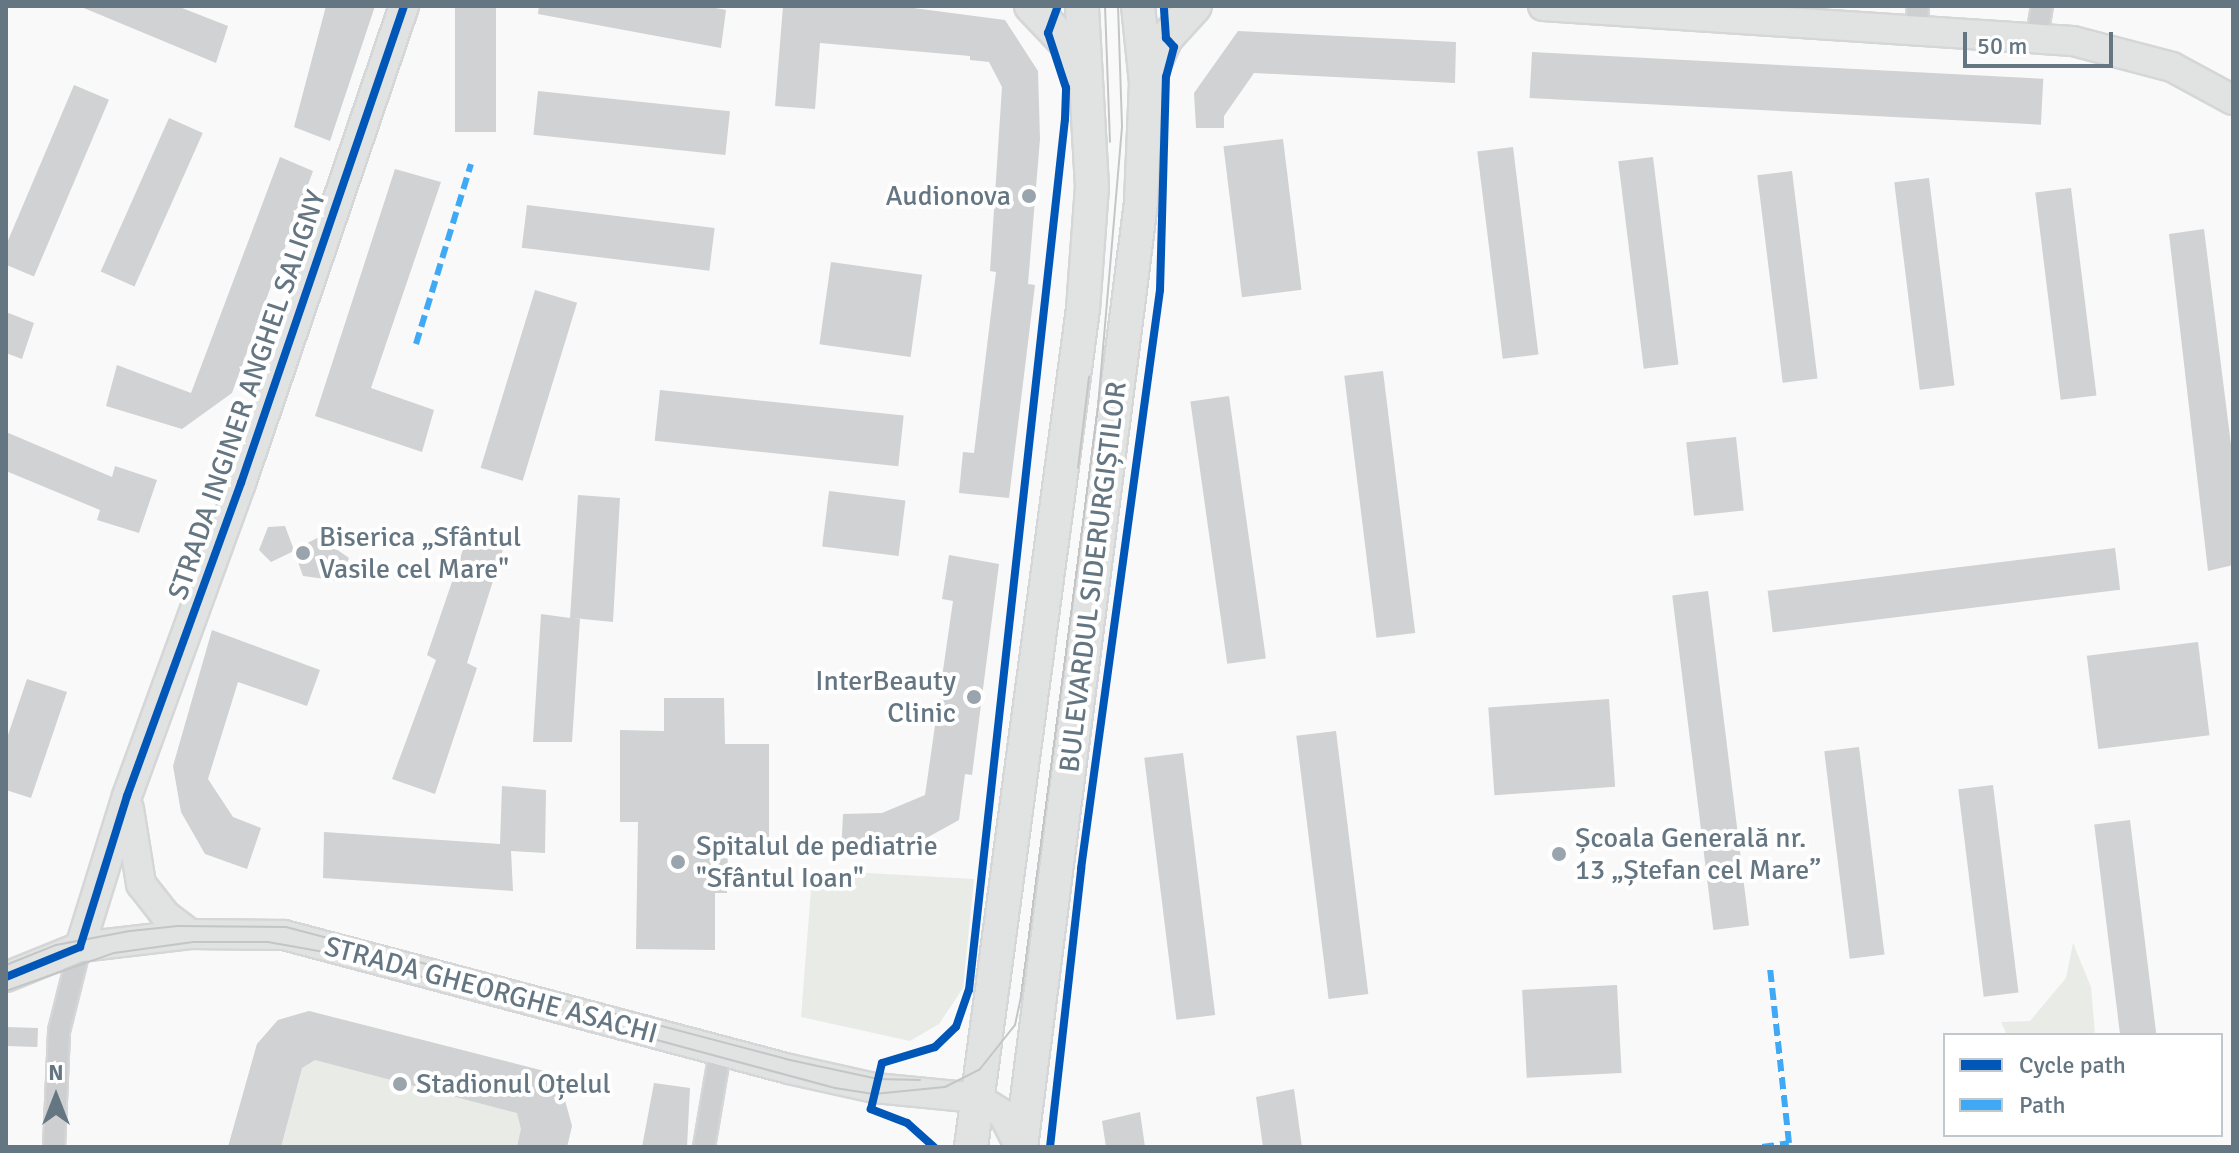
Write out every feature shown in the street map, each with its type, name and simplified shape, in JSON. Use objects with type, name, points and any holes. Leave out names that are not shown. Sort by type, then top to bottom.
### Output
[{"type":"main road","points":[[1031,6],[1067,44],[1088,84]]},
{"type":"main road","name":"BULEVARDUL SIDERURGIȘTILOR","points":[[971,1147],[1083,309],[1092,187],[1082,6]]},
{"type":"main road","name":"BULEVARDUL SIDERURGIȘTILOR","points":[[1021,1147],[1136,250],[1146,83],[1138,6]]},
{"type":"main road","points":[[1146,83],[1166,38],[1195,6]]},
{"type":"street","name":"STRADA INGINER ANGHEL SALIGNY","points":[[80,947],[127,796],[241,483],[404,6]]},
{"type":"street","points":[[1543,6],[1917,18],[2141,56],[2233,100]]},
{"type":"street","points":[[2037,37],[2042,6]]},
{"type":"street","points":[[127,796],[141,884],[165,915],[190,934]]},
{"type":"street","name":"STRADA GHEORGHE ASACHI","points":[[6,977],[80,947],[190,934],[272,934],[324,943],[720,1052],[875,1088],[977,1098]]},
{"type":"street","points":[[54,1147],[59,1031],[80,947]]},
{"type":"street","points":[[704,1147],[720,1052]]},
{"type":"street","points":[[977,1098],[1003,1114],[1021,1147]]},
{"type":"shaded area","points":[[832,871],[974,879],[963,988],[939,1024],[910,1041],[801,1017],[811,890]]},
{"type":"shaded area","points":[[2073,943],[2091,987],[2095,1033],[2006,1033],[2001,1022],[2030,1021],[2066,978]]},
{"type":"shaded area","name":"Stadionul Oțelul","points":[[309,1011],[544,1071],[564,1097],[572,1126],[567,1147],[228,1147],[257,1044],[278,1020]]},
{"type":"building","points":[[79,6],[177,6],[228,26],[216,63]]},
{"type":"building","points":[[326,6],[375,6],[330,141],[294,127]]},
{"type":"building","points":[[455,6],[496,6],[496,132],[455,132]]},
{"type":"building","points":[[539,6],[705,6],[726,10],[721,48],[538,14]]},
{"type":"building","points":[[783,6],[898,6],[1005,20],[1038,71],[1040,139],[1028,284],[1035,285],[1009,498],[959,493],[963,452],[974,453],[996,272],[990,271],[1002,87],[989,62],[970,60],[970,56],[820,43],[815,109],[775,106]]},
{"type":"building","points":[[1238,31],[1456,42],[1455,83],[1254,73],[1224,116],[1224,128],[1196,128],[1194,93]]},
{"type":"building","points":[[1532,52],[2043,79],[2041,125],[1530,98]]},
{"type":"building","points":[[74,85],[109,100],[34,277],[6,265],[6,245]]},
{"type":"building","points":[[538,91],[730,111],[725,155],[533,135]]},
{"type":"building","points":[[169,118],[203,133],[134,287],[101,271]]},
{"type":"building","points":[[1283,139],[1302,290],[1242,297],[1223,146]]},
{"type":"building","points":[[1513,147],[1538,354],[1503,359],[1477,151]]},
{"type":"building","points":[[280,157],[313,171],[232,393],[182,429],[106,406],[117,365],[191,393]]},
{"type":"building","points":[[1653,157],[1678,364],[1644,369],[1618,161]]},
{"type":"building","points":[[395,169],[441,182],[371,388],[434,410],[422,452],[315,416]]},
{"type":"building","points":[[1792,171],[1817,378],[1783,383],[1757,175]]},
{"type":"building","points":[[1929,178],[1954,385],[1920,390],[1894,182]]},
{"type":"building","points":[[2071,188],[2096,395],[2061,400],[2035,192]]},
{"type":"building","points":[[527,205],[715,228],[709,271],[522,248]]},
{"type":"building","points":[[2204,229],[2233,461],[2233,565],[2208,571],[2169,234]]},
{"type":"building","points":[[831,262],[922,275],[911,357],[819,344]]},
{"type":"building","points":[[535,290],[577,303],[523,481],[481,468]]},
{"type":"building","points":[[6,312],[34,323],[22,359],[6,353]]},
{"type":"building","points":[[1383,371],[1415,633],[1376,638],[1344,376]]},
{"type":"building","points":[[660,390],[904,416],[898,466],[655,441]]},
{"type":"building","points":[[1229,396],[1266,658],[1227,664],[1190,401]]},
{"type":"building","points":[[6,432],[112,477],[115,466],[157,480],[139,533],[97,520],[100,510],[6,471]]},
{"type":"building","points":[[1736,437],[1744,511],[1694,516],[1686,442]]},
{"type":"building","points":[[829,491],[905,500],[899,556],[822,547]]},
{"type":"building","points":[[578,495],[620,498],[613,622],[573,618],[580,619],[572,742],[533,742],[541,614],[570,618]]},
{"type":"building","name":"Biserica „Sfântul Vasile cel Mare\"","points":[[285,526],[294,550],[319,537],[349,558],[340,581],[303,576],[294,551],[271,562],[259,550],[268,527]]},
{"type":"building","points":[[470,529],[505,543],[467,663],[477,668],[435,794],[392,779],[436,660],[427,655]]},
{"type":"building","points":[[2115,548],[2120,590],[1773,632],[1768,591]]},
{"type":"building","points":[[949,555],[999,564],[972,775],[965,774],[959,820],[892,857],[841,855],[843,814],[882,813],[925,795],[953,601],[942,599]]},
{"type":"building","points":[[1708,591],[1749,925],[1713,930],[1672,595]]},
{"type":"building","points":[[212,630],[320,670],[307,706],[238,682],[208,779],[233,817],[261,828],[247,869],[205,854],[181,812],[173,766]]},
{"type":"building","points":[[2198,642],[2209,735],[2098,749],[2087,656]]},
{"type":"building","points":[[27,679],[67,692],[31,798],[6,790],[6,741]]},
{"type":"building","points":[[664,698],[724,698],[725,744],[769,744],[769,846],[728,847],[727,893],[715,893],[715,950],[636,949],[638,822],[620,822],[620,730],[664,731]]},
{"type":"building","points":[[1609,699],[1615,787],[1494,795],[1488,707]]},
{"type":"building","points":[[1336,731],[1368,994],[1329,999],[1296,736]]},
{"type":"building","points":[[1859,747],[1884,954],[1850,959],[1824,751]]},
{"type":"building","points":[[1183,753],[1215,1015],[1176,1020],[1144,758]]},
{"type":"building","points":[[1993,785],[2018,992],[1984,997],[1958,789]]},
{"type":"building","points":[[502,786],[546,790],[545,853],[511,851],[513,891],[323,878],[324,832],[500,844]]},
{"type":"building","points":[[2130,820],[2156,1033],[2120,1033],[2094,824]]},
{"type":"building","points":[[1617,985],[1622,1073],[1527,1078],[1522,990]]},
{"type":"building","points":[[309,1011],[544,1071],[564,1097],[572,1126],[567,1147],[517,1147],[521,1129],[517,1113],[315,1060],[302,1068],[281,1147],[228,1147],[257,1044],[278,1020]]},
{"type":"building","points":[[6,1027],[38,1028],[37,1047],[6,1046]]},
{"type":"building","points":[[654,1083],[690,1088],[687,1147],[642,1147]]},
{"type":"building","points":[[1294,1089],[1302,1147],[1263,1147],[1256,1097]]},
{"type":"building","points":[[1140,1112],[1145,1147],[1106,1147],[1102,1121]]},
{"type":"tram line","points":[[1105,6],[1110,142]]},
{"type":"tram line","points":[[6,991],[114,953],[193,942],[268,942],[341,955],[835,1088],[874,1094],[945,1087],[980,1069],[1015,1025],[1021,996],[1098,407],[1122,126],[1118,6]]},
{"type":"tram line","points":[[1078,468],[1089,377]]},
{"type":"tram line","points":[[6,965],[56,945],[130,931],[178,926],[286,927],[790,1060],[878,1079],[920,1080]]},
{"type":"marked path","points":[[416,344],[471,164]]},
{"type":"marked path","points":[[1762,1147],[1789,1143],[1770,967]]},
{"type":"cycle path","points":[[6,977],[80,947],[127,796],[241,483],[404,6]]},
{"type":"cycle path","points":[[934,1147],[907,1123],[871,1109],[882,1063],[935,1047],[956,1027],[969,990],[1065,119],[1066,88],[1048,33],[1058,6]]},
{"type":"cycle path","points":[[1050,1147],[1081,869],[1160,290],[1166,77],[1174,47],[1166,38],[1164,6]]},
{"type":"place","name":"Audionova","points":[[1029,196]]},
{"type":"place","name":"Biserica „Sfântul Vasile cel Mare\"","points":[[303,553]]},
{"type":"place","name":"InterBeauty Clinic","points":[[974,697]]},
{"type":"place","name":"Școala Generală nr. 13 „Ștefan cel Mare”","points":[[1559,854]]},
{"type":"place","name":"Spitalul de pediatrie \"Sfântul Ioan\"","points":[[678,862]]},
{"type":"place","name":"Stadionul Oțelul","points":[[400,1084]]}]
